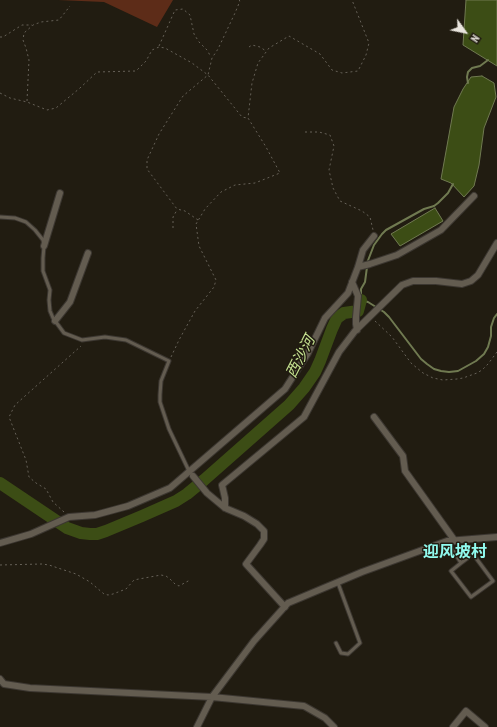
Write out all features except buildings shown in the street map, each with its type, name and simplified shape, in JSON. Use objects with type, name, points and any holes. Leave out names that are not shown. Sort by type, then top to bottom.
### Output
[{"type":"street","points":[[44,246],[60,193]]},
{"type":"street","points":[[358,267],[397,255],[441,230],[474,196]]},
{"type":"street","points":[[0,543],[25,536],[69,517],[95,514],[128,506],[170,488],[191,474],[285,389],[308,353],[325,318],[348,293],[363,250],[374,236]]},
{"type":"street","points":[[226,508],[222,485],[304,417],[340,352],[357,330],[402,285],[413,281],[436,281],[462,284],[471,281],[478,275],[497,243]]},
{"type":"street","points":[[55,321],[70,302],[88,253]]},
{"type":"street","points":[[352,282],[358,296],[356,317],[357,330]]},
{"type":"street","points":[[374,417],[403,456],[404,471],[455,540]]},
{"type":"street","points":[[191,474],[207,493],[226,508],[244,516],[257,524],[264,531],[264,539],[246,564],[285,607]]},
{"type":"street","points":[[197,727],[212,697],[254,641],[288,603],[362,572],[447,541],[497,536]]},
{"type":"street","points":[[0,679],[4,684],[30,688],[212,697],[304,706],[325,718],[334,727]]},
{"type":"street","points":[[454,727],[466,711],[485,727]]},
{"type":"lane","points":[[0,217],[15,218],[26,222],[40,235],[43,240],[43,270],[50,290],[50,311],[51,315],[64,333],[82,340],[105,337],[126,340],[169,361],[161,381],[160,402],[169,429],[191,474]]},
{"type":"lane","points":[[447,541],[462,563]]},
{"type":"lane","points":[[473,554],[493,581],[471,597],[451,570],[462,563],[473,554]]},
{"type":"lane","points":[[336,643],[341,653],[348,654],[360,643],[338,583]]},
{"type":"path","points":[[199,220],[185,211],[177,209],[147,169],[147,160],[159,134],[183,96],[208,75],[212,58],[218,49],[240,1],[239,0]]},
{"type":"path","points":[[169,361],[195,311],[214,287],[216,280],[199,246],[196,224],[205,209],[222,192],[235,185],[255,183],[280,173],[248,118],[252,84],[258,64],[269,48],[289,36],[320,54],[332,70],[342,73],[358,71],[366,55],[369,42],[352,0]]},
{"type":"path","points":[[0,37],[3,37],[22,25],[33,25],[41,22],[59,20],[70,6]]},
{"type":"path","points":[[159,47],[175,10],[183,9],[190,15],[194,34],[212,58]]},
{"type":"path","points":[[27,102],[29,60],[23,40],[24,33],[33,25]]},
{"type":"path","points":[[249,47],[252,45],[260,46],[267,51]]},
{"type":"path","points":[[0,93],[10,98],[27,102],[46,110],[56,108],[97,72],[136,71],[146,61],[152,50],[159,47],[165,48],[192,63],[208,75],[242,117],[248,118]]},
{"type":"path","points":[[305,132],[319,132],[330,135],[334,146],[329,170],[333,188],[340,201],[362,211],[370,217],[374,236]]},
{"type":"path","points":[[174,228],[173,217],[177,209]]},
{"type":"path","points":[[371,316],[392,337],[411,363],[423,373],[433,378],[457,380],[477,373],[488,364],[497,352]]},
{"type":"path","points":[[69,517],[53,502],[46,489],[29,477],[26,460],[9,417],[15,404],[89,339]]},
{"type":"path","points":[[0,565],[49,565],[76,574],[90,582],[104,594],[108,595],[126,589],[134,580],[139,578],[161,575],[166,576],[179,586],[190,580]]},
{"type":"shaded area","points":[[58,0],[173,0],[157,27],[104,2]]},
{"type":"shaded area","points":[[466,0],[497,0],[497,66],[463,45]]},
{"type":"shaded area","points":[[482,76],[494,83],[496,97],[484,128],[479,165],[474,186],[464,197],[451,183],[441,179],[454,107],[471,77]]},
{"type":"shaded area","points":[[435,208],[443,221],[400,246],[391,234]]},
{"type":"waterway","name":"西沙河","points":[[468,83],[468,72],[472,68],[480,66],[488,60]]},
{"type":"waterway","name":"西沙河","points":[[367,263],[374,245],[386,230],[424,209],[434,206],[448,193],[453,184]]},
{"type":"waterway","points":[[367,267],[365,282],[361,289],[361,300],[368,302],[384,312],[421,359],[434,369],[449,372],[458,371],[476,361],[484,354],[488,347],[491,336],[491,327],[497,314]]},
{"type":"waterway","name":"西沙河","points":[[0,483],[67,528],[81,533],[90,534],[97,534],[106,531],[176,501],[204,480],[289,405],[304,388],[315,372],[337,318],[344,313],[358,311],[361,300]]},
{"type":"district","name":"迎风坡村","points":[[455,552]]}]
